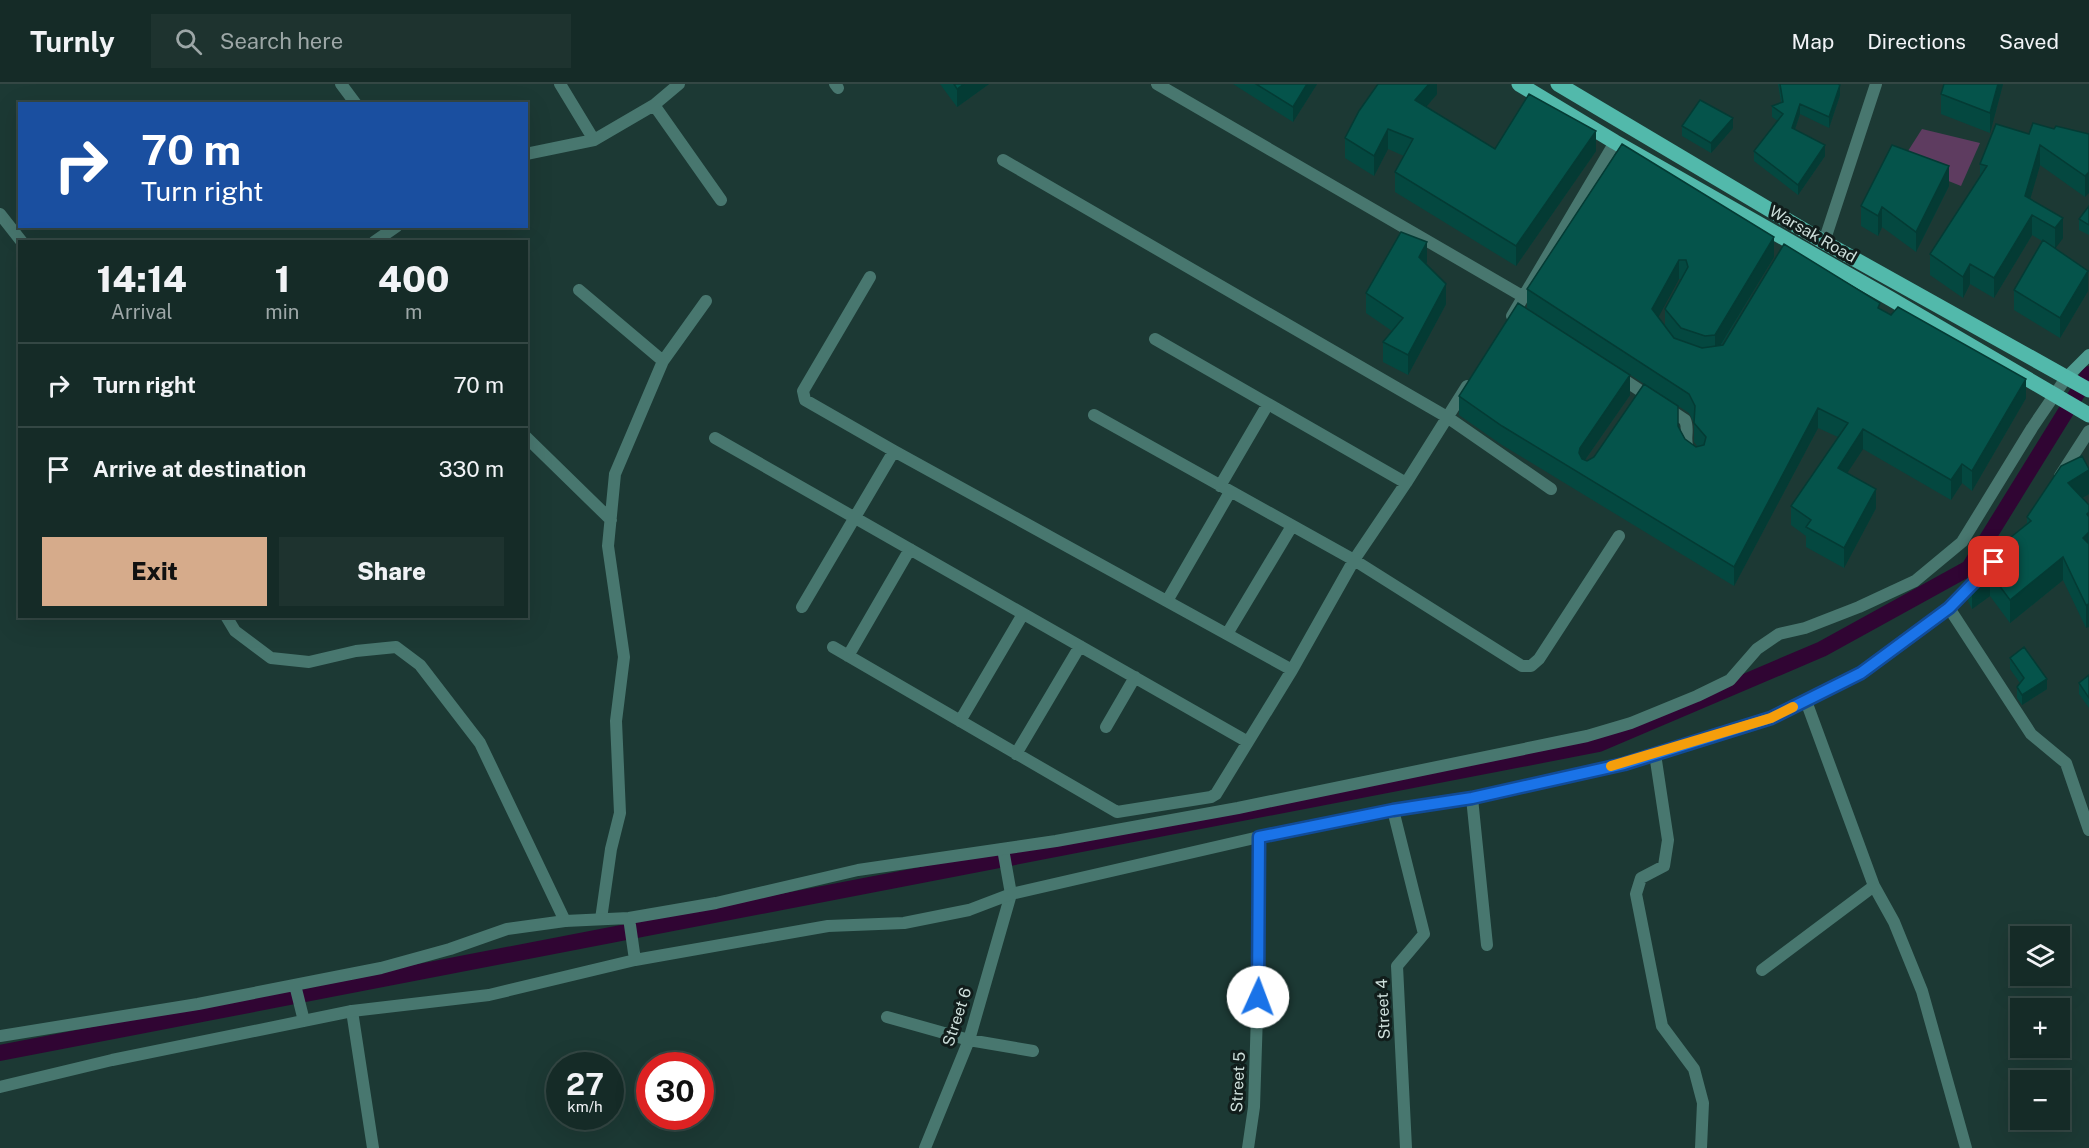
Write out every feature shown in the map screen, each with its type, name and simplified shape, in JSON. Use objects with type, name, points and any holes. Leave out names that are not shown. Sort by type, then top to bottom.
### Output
[{"type":"main road","name":"Warsak Road","points":[[1519,84],[1615,142],[2089,415]]},
{"type":"main road","name":"Warsak Road","points":[[1558,84],[1824,242],[2089,390]]},
{"type":"main road","points":[[1615,142],[1626,124]]},
{"type":"main road","points":[[1817,258],[1824,242]]},
{"type":"main road","points":[[2069,380],[2089,355]]},
{"type":"street","points":[[341,84],[354,102]]},
{"type":"street","points":[[560,84],[594,140]]},
{"type":"street","points":[[528,154],[594,140],[654,105],[679,84]]},
{"type":"street","points":[[1157,84],[1524,297]]},
{"type":"street","points":[[1824,242],[1876,84]]},
{"type":"street","points":[[654,105],[721,200]]},
{"type":"street","points":[[1503,330],[1520,314],[1524,297],[1615,142]]},
{"type":"street","points":[[1003,160],[1446,417],[1551,489]]},
{"type":"street","points":[[0,214],[20,240]]},
{"type":"street","points":[[377,240],[394,228]]},
{"type":"street","points":[[870,277],[803,391],[805,400],[894,452],[1292,670]]},
{"type":"street","points":[[579,290],[663,361]]},
{"type":"street","points":[[601,919],[611,849],[620,813],[616,721],[624,657],[608,546],[615,474],[663,361],[706,301]]},
{"type":"street","points":[[1155,339],[1406,483]]},
{"type":"street","points":[[1603,367],[1639,397],[1685,420],[1688,426],[1685,443],[1687,450],[1698,459]]},
{"type":"street","points":[[833,647],[1117,812],[1211,797],[1216,794],[1292,670],[1354,560],[1472,379]]},
{"type":"street","points":[[0,1036],[198,1004],[381,968],[450,949],[507,929],[565,921],[629,918],[716,903],[858,870],[1003,850],[1226,810],[1587,736],[1631,723],[1730,680],[1757,649],[1779,634],[1805,628],[1859,607],[1915,581],[1962,542],[2069,380]]},
{"type":"street","points":[[1167,601],[1268,404]]},
{"type":"street","points":[[1094,415],[1354,560],[1522,666],[1531,666],[1539,660],[1619,536]]},
{"type":"street","points":[[2050,491],[2089,432]]},
{"type":"street","points":[[715,438],[1248,742]]},
{"type":"street","points":[[528,439],[610,520]]},
{"type":"street","points":[[802,607],[894,452]]},
{"type":"street","points":[[1227,634],[1292,526]]},
{"type":"street","points":[[848,656],[910,549]]},
{"type":"street","points":[[0,1087],[112,1060],[352,1011],[489,995],[635,960],[828,926],[904,922],[969,910],[1011,894],[1259,837],[1393,810],[1472,798],[1624,764],[1771,718],[1861,673],[1949,608],[1991,565]]},
{"type":"street","points":[[1949,608],[2031,734],[2066,763],[2089,830]]},
{"type":"street","points":[[960,721],[1023,614]]},
{"type":"street","points":[[227,618],[236,631],[271,658],[309,662],[356,651],[396,647],[420,665],[480,742],[565,921]]},
{"type":"street","points":[[1016,754],[1080,646]]},
{"type":"street","points":[[1106,727],[1135,677]]},
{"type":"street","points":[[1806,701],[1874,886],[1893,922],[1922,991],[1966,1148]]},
{"type":"street","points":[[1654,754],[1668,840],[1664,866],[1641,878],[1636,894],[1662,1026],[1694,1068],[1703,1103],[1701,1148]]},
{"type":"street","points":[[1472,798],[1487,945]]},
{"type":"street","name":"Street 4","points":[[1393,810],[1424,934],[1397,966],[1406,1148]]},
{"type":"street","name":"Street 5","points":[[1248,1148],[1254,1107],[1259,953],[1259,837]]},
{"type":"street","points":[[1003,850],[1011,894]]},
{"type":"street","points":[[1762,970],[1874,886]]},
{"type":"street","name":"Street 6","points":[[925,1148],[969,1040],[1011,894]]},
{"type":"street","points":[[629,918],[635,960]]},
{"type":"street","points":[[295,985],[304,1020]]},
{"type":"street","points":[[352,1011],[373,1148]]},
{"type":"street","points":[[887,1017],[969,1040],[1034,1051]]},
{"type":"shaded area","points":[[1922,129],[1980,143],[1961,186],[1901,162]]},
{"type":"building","points":[[954,84],[964,84],[957,89]]},
{"type":"building","points":[[1256,84],[1307,84],[1293,107]]},
{"type":"building","points":[[1378,84],[1429,84],[1415,100],[1495,149],[1529,94],[1596,131],[1516,246],[1395,172],[1413,139],[1388,129],[1374,156],[1345,138],[1359,111]]},
{"type":"building","points":[[1780,84],[1840,85],[1829,117],[1800,104],[1792,128],[1825,145],[1798,185],[1754,151],[1783,114],[1772,106],[1783,102]]},
{"type":"building","points":[[1944,84],[1998,84],[1990,113],[1941,94]]},
{"type":"building","points":[[1700,100],[1733,118],[1711,143],[1682,126]]},
{"type":"building","points":[[2033,123],[2054,129],[2056,126],[2089,134],[2089,172],[2085,176],[2040,145],[2025,196],[2063,218],[2055,228],[2032,215],[1994,278],[1970,264],[1963,277],[1930,254],[1987,166],[1980,164],[1996,124],[2029,134]]},
{"type":"building","points":[[1622,144],[1774,237],[1715,335],[1705,336],[1681,328],[1665,309],[1688,267],[1686,260],[1679,260],[1652,309],[1674,338],[1702,348],[1723,345],[1784,244],[1880,303],[1878,308],[1891,315],[1898,307],[2026,379],[1972,471],[1962,464],[1951,480],[1863,429],[1838,468],[1876,489],[1844,548],[1806,527],[1811,520],[1791,506],[1848,423],[1818,408],[1734,567],[1502,426],[1459,396],[1518,303],[1630,375],[1580,448],[1579,453],[1582,459],[1587,461],[1594,457],[1644,384],[1678,406],[1678,426],[1685,439],[1696,447],[1704,445],[1706,437],[1694,423],[1695,406],[1689,394],[1527,289]]},
{"type":"building","points":[[1892,145],[1949,166],[1916,232],[1882,207],[1878,216],[1861,206]]},
{"type":"building","points":[[2089,206],[2089,225],[2079,219]]},
{"type":"building","points":[[1401,232],[1427,242],[1419,257],[1446,284],[1408,355],[1383,342],[1403,318],[1366,293]]},
{"type":"building","points":[[2043,240],[2088,271],[2060,318],[2014,290]]},
{"type":"building","points":[[2082,456],[2089,470],[2068,483],[2089,505],[2087,514],[2089,532],[2083,538],[2089,544],[2089,604],[2086,605],[2063,557],[2010,600],[1990,573],[1972,585],[1968,577],[1991,553],[2031,521],[2027,517],[2061,466]]},
{"type":"building","points":[[2024,647],[2047,679],[2022,695],[2017,687],[2024,678],[2010,658]]},
{"type":"building","points":[[2089,675],[2089,698],[2079,683]]},
{"type":"waterway","points":[[0,1053],[1599,744],[1822,649],[1969,568],[2089,374]]},
{"type":"slow traffic","points":[[1611,766],[1624,764],[1771,718],[1793,707]]},
{"type":"route","points":[[1258,997],[1259,837],[1393,810],[1472,798],[1624,764],[1771,718],[1861,673],[1949,608],[1994,562]]}]
